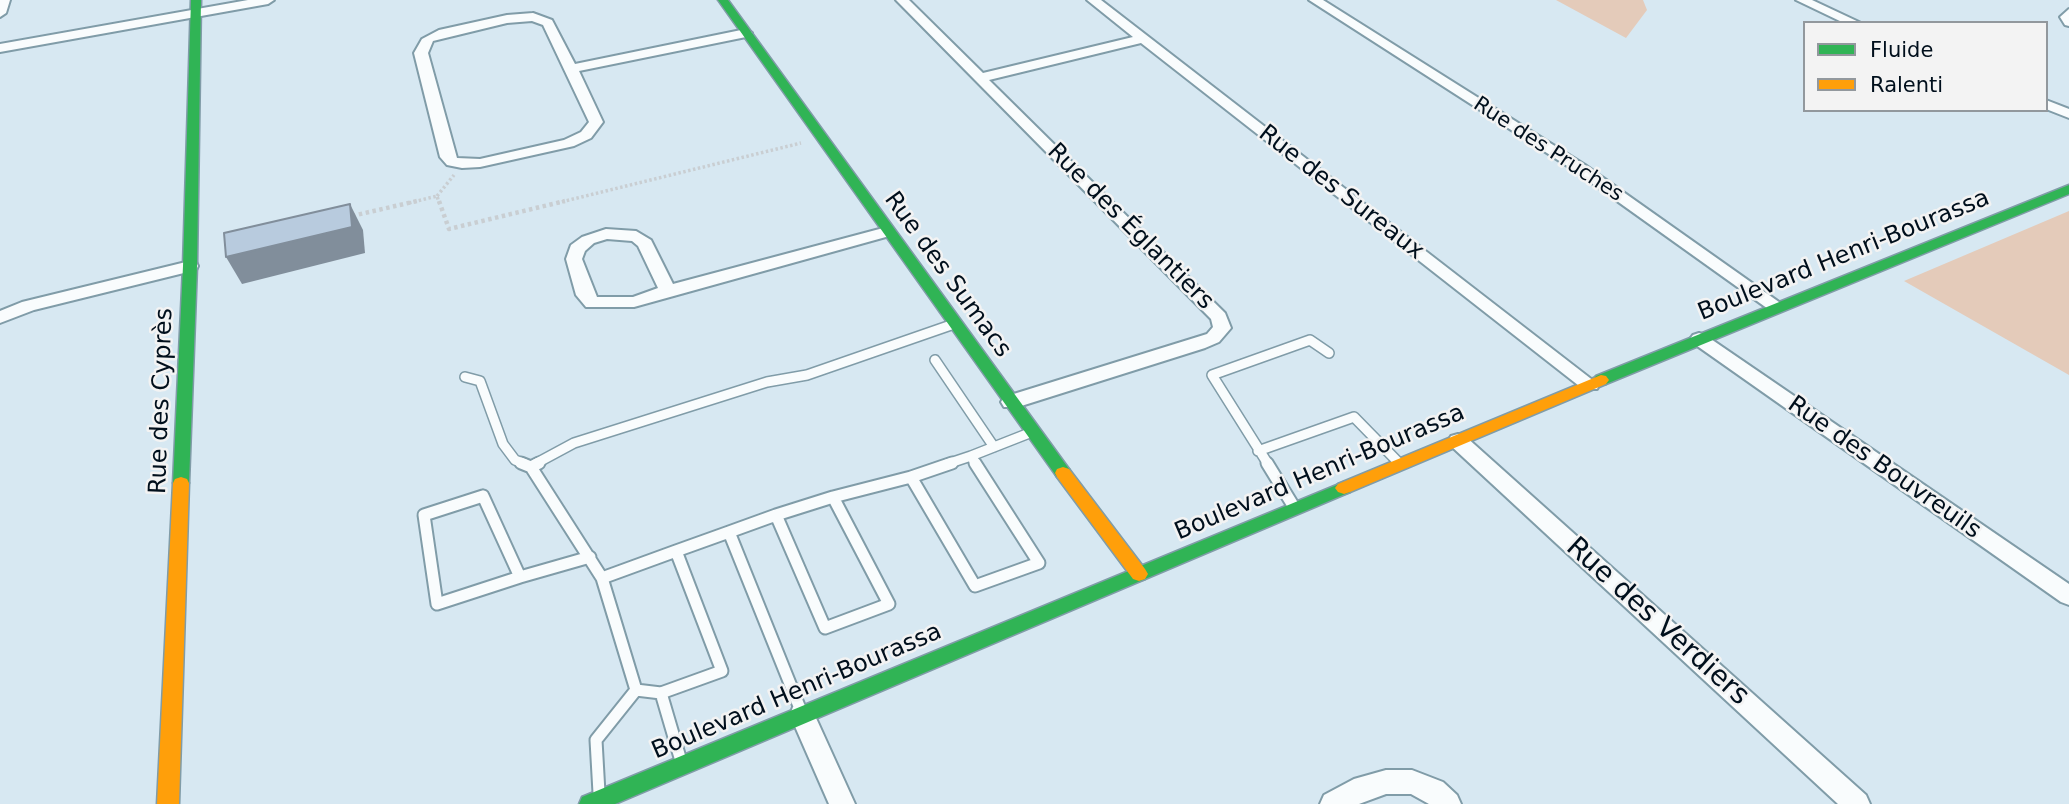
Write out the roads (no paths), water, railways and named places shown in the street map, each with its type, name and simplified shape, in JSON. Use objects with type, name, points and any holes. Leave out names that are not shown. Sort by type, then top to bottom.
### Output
[{"type":"street","points":[[0,13],[4,0]]},
{"type":"street","points":[[0,48],[196,6],[268,0]]},
{"type":"street","name":"Rue des Sumacs","points":[[723,0],[887,232],[1139,574]]},
{"type":"street","name":"Rue des Églantiers","points":[[902,0],[1212,307],[1222,328],[1213,338],[1199,344],[1011,402]]},
{"type":"street","name":"Rue des Sureaux","points":[[1093,0],[1590,385]]},
{"type":"street","name":"Rue des Pruches","points":[[1315,0],[1580,168],[1777,307]]},
{"type":"street","points":[[1802,0],[1850,21]]},
{"type":"street","name":"Rue des Cyprès","points":[[168,804],[190,266],[196,6]]},
{"type":"street","points":[[2069,13],[2066,17],[2069,22]]},
{"type":"street","points":[[533,17],[548,23],[571,69],[596,122],[586,135],[569,143],[480,163],[462,164],[453,162],[445,150],[421,52],[428,39],[452,29],[533,17]]},
{"type":"street","points":[[571,69],[746,33]]},
{"type":"street","points":[[979,78],[1143,39]]},
{"type":"street","points":[[2048,105],[2069,114]]},
{"type":"street","name":"Boulevard Henri-Bourassa","points":[[595,802],[1699,339],[2069,189]]},
{"type":"street","points":[[668,291],[645,243],[636,236],[606,234],[588,240],[577,249],[574,258],[585,295],[592,303],[634,302],[887,232]]},
{"type":"street","points":[[0,317],[28,306],[190,266]]},
{"type":"street","name":"Rue des Bouvreuils","points":[[1699,339],[2069,596]]},
{"type":"street","name":"Rue des Verdiers","points":[[1458,441],[1857,804]]},
{"type":"street","points":[[802,715],[842,804]]},
{"type":"street","points":[[1333,804],[1363,788],[1386,782],[1412,782],[1434,791],[1448,804]]},
{"type":"lane","points":[[531,467],[574,443],[767,382],[807,375],[954,324]]},
{"type":"lane","points":[[1295,508],[1212,375],[1310,340],[1329,353]]},
{"type":"lane","points":[[935,360],[994,447]]},
{"type":"lane","points":[[465,377],[480,381],[503,444],[515,460],[531,467],[602,578],[636,690]]},
{"type":"lane","points":[[1258,451],[1354,417],[1401,465]]},
{"type":"lane","points":[[602,578],[776,515],[911,477],[1032,432]]},
{"type":"lane","points":[[911,477],[975,586],[1039,563],[971,456]]},
{"type":"lane","points":[[520,577],[483,496],[424,515],[437,604],[590,557]]},
{"type":"lane","points":[[776,515],[825,628],[888,604],[833,497]]},
{"type":"lane","points":[[729,532],[802,715]]},
{"type":"lane","points":[[636,690],[661,693],[722,671],[676,551]]},
{"type":"lane","points":[[595,802],[596,740],[636,690]]},
{"type":"lane","points":[[661,693],[682,765]]}]
